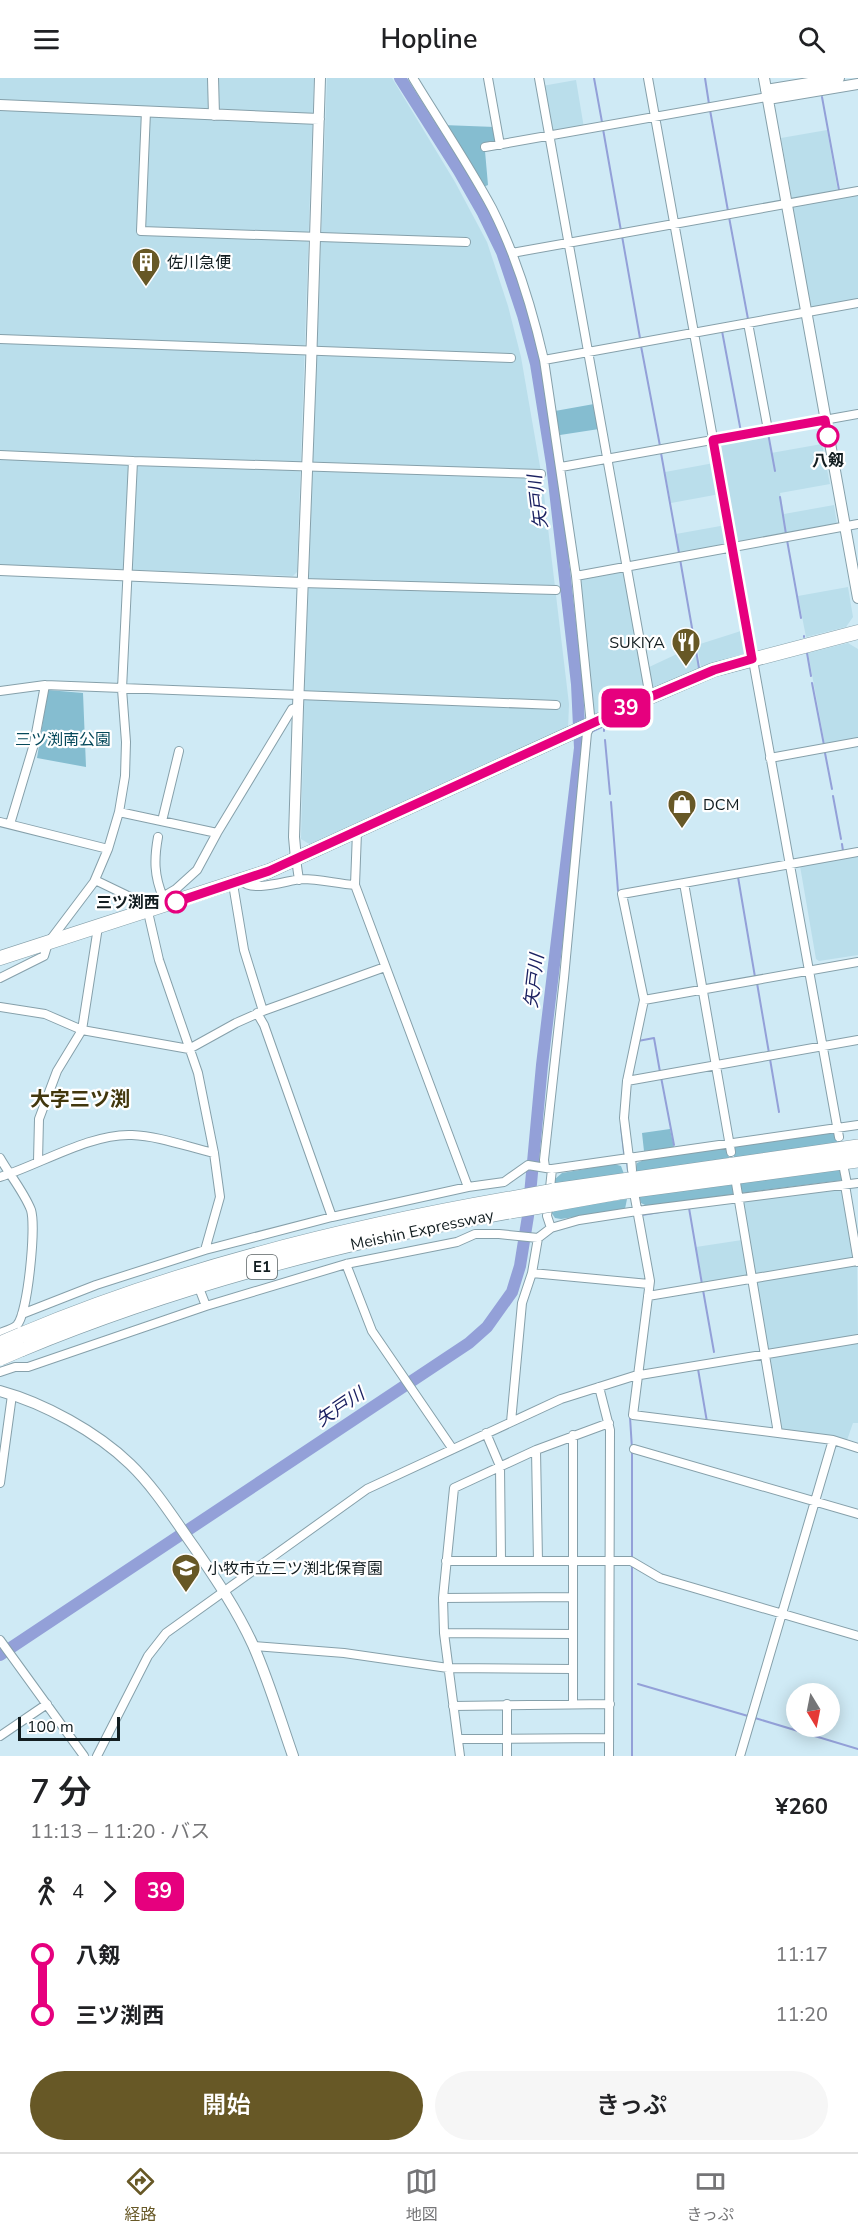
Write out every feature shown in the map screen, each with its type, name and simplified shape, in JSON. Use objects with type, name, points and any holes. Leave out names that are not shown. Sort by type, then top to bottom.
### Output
[{"type":"highway","points":[[0,958],[237,882],[296,859],[714,670],[858,632]]},
{"type":"highway","name":"Meishin Expressway","points":[[0,1344],[101,1304],[250,1257],[354,1230],[858,1147]]},
{"type":"highway","name":"Meishin Expressway","points":[[553,1197],[619,1192],[858,1161]]},
{"type":"highway","name":"Meishin Expressway","points":[[0,1358],[20,1336]]},
{"type":"street","points":[[213,78],[214,115]]},
{"type":"street","points":[[299,880],[294,837],[320,78]]},
{"type":"street","points":[[412,78],[491,207],[512,253],[538,332],[544,360],[576,576],[589,725],[544,1160],[547,1168],[547,1216],[551,1228]]},
{"type":"street","points":[[488,78],[500,145]]},
{"type":"street","points":[[539,78],[650,697]]},
{"type":"street","points":[[648,78],[839,1137]]},
{"type":"street","points":[[764,78],[858,598]]},
{"type":"street","points":[[485,147],[655,117],[839,78]]},
{"type":"street","points":[[767,95],[858,84]]},
{"type":"street","points":[[0,105],[319,119]]},
{"type":"street","points":[[146,111],[141,231],[466,242]]},
{"type":"street","points":[[512,253],[858,191]]},
{"type":"street","points":[[544,360],[858,303]]},
{"type":"street","points":[[748,323],[768,430]]},
{"type":"street","points":[[0,339],[511,358]]},
{"type":"street","points":[[561,467],[858,414]]},
{"type":"street","points":[[0,455],[541,474]]},
{"type":"street","points":[[0,978],[44,956],[48,943],[95,880],[108,849],[119,812],[125,776],[126,742],[122,688],[133,460]]},
{"type":"street","points":[[576,576],[858,524]]},
{"type":"street","points":[[0,570],[302,583],[556,590]]},
{"type":"street","points":[[10,824],[34,744],[45,685]]},
{"type":"street","points":[[0,691],[45,685],[556,705]]},
{"type":"street","points":[[148,909],[197,870],[292,709],[298,707]]},
{"type":"street","points":[[770,758],[858,742]]},
{"type":"street","points":[[162,821],[179,751]]},
{"type":"street","points":[[119,812],[217,833]]},
{"type":"street","points":[[0,822],[108,849]]},
{"type":"street","points":[[357,832],[355,885],[476,1197]]},
{"type":"street","points":[[158,837],[154,868],[163,897]]},
{"type":"street","points":[[632,1170],[624,1118],[627,1081],[644,1000],[622,894],[858,852]]},
{"type":"street","points":[[95,880],[148,909],[159,960],[198,1073],[220,1197],[205,1250]]},
{"type":"street","points":[[332,1216],[260,1012],[244,950],[237,882],[248,885],[273,885],[299,880],[355,885]]},
{"type":"street","points":[[684,883],[730,1148]]},
{"type":"street","points":[[38,1161],[39,1119],[57,1071],[82,1030],[98,927]]},
{"type":"street","points":[[644,1000],[858,962]]},
{"type":"street","points":[[0,1007],[45,1014],[82,1030],[189,1049],[260,1012],[386,967]]},
{"type":"street","points":[[627,1081],[858,1040]]},
{"type":"street","points":[[22,1314],[96,1285],[205,1250],[332,1216],[504,1182],[528,1165],[547,1168],[630,1157],[730,1148],[858,1125]]},
{"type":"street","points":[[0,1177],[38,1161],[110,1137],[133,1135],[214,1153]]},
{"type":"street","points":[[0,1158],[30,1208],[33,1221],[33,1246],[15,1367]]},
{"type":"street","points":[[648,1296],[858,1262],[844,1169]]},
{"type":"street","points":[[736,1183],[778,1433]]},
{"type":"street","points":[[0,1372],[15,1367],[28,1367],[206,1306],[346,1264],[456,1242],[475,1230],[537,1238],[551,1228],[579,1220],[858,1183]]},
{"type":"street","points":[[635,1198],[649,1284],[633,1415],[833,1440],[858,1448]]},
{"type":"street","points":[[511,1422],[522,1303],[532,1273],[537,1238]]},
{"type":"street","points":[[189,1255],[193,1267]]},
{"type":"street","points":[[346,1264],[372,1331],[452,1448]]},
{"type":"street","points":[[532,1273],[649,1284]]},
{"type":"street","points":[[201,1293],[206,1306]]},
{"type":"street","points":[[0,1333],[20,1336]]},
{"type":"street","points":[[97,1756],[148,1656],[166,1633],[367,1489],[561,1399],[638,1375],[858,1339]]},
{"type":"street","points":[[599,1387],[609,1424],[609,1756]]},
{"type":"street","points":[[0,1391],[39,1406],[110,1447],[145,1480],[224,1590],[254,1646],[293,1756]]},
{"type":"street","points":[[0,1483],[12,1395]]},
{"type":"street","points":[[460,1756],[444,1633],[443,1598],[454,1488],[536,1450],[609,1424]]},
{"type":"street","points":[[486,1433],[500,1466],[501,1560]]},
{"type":"street","points":[[573,1435],[573,1704]]},
{"type":"street","points":[[740,1756],[833,1440]]},
{"type":"street","points":[[634,1449],[858,1514]]},
{"type":"street","points":[[536,1450],[538,1561]]},
{"type":"street","points":[[446,1561],[631,1561],[660,1578],[858,1636]]},
{"type":"street","points":[[443,1598],[573,1597]]},
{"type":"street","points":[[444,1633],[573,1634]]},
{"type":"street","points":[[3,1644],[84,1756]]},
{"type":"street","points":[[254,1646],[344,1653],[448,1668],[573,1669]]},
{"type":"street","points":[[0,1736],[47,1704]]},
{"type":"street","points":[[507,1704],[507,1756]]},
{"type":"street","points":[[453,1706],[610,1704]]},
{"type":"street","points":[[458,1739],[609,1738]]},
{"type":"shaded area","points":[[0,78],[314,78],[297,572],[293,576],[0,565]]},
{"type":"shaded area","points":[[327,78],[392,78],[455,182],[487,242],[508,306],[521,357],[542,478],[569,704],[568,730],[311,845],[301,839]]},
{"type":"shaded area","points":[[576,80],[584,128],[552,133],[542,86]]},
{"type":"shaded area","points":[[827,130],[838,192],[792,200],[781,138]]},
{"type":"shaded area","points":[[858,193],[858,299],[810,306],[792,207]]},
{"type":"shaded area","points":[[767,433],[771,453],[822,444],[830,484],[780,493],[784,514],[834,505],[837,524],[835,526],[737,544],[734,541],[717,441]]},
{"type":"shaded area","points":[[714,463],[720,494],[671,503],[665,472]]},
{"type":"shaded area","points":[[726,525],[730,545],[679,554],[676,534]]},
{"type":"shaded area","points":[[624,570],[645,692],[593,716],[579,578]]},
{"type":"shaded area","points":[[848,587],[853,617],[846,627],[806,637],[798,596]]},
{"type":"shaded area","points":[[744,630],[749,654],[701,668],[697,645]]},
{"type":"shaded area","points":[[848,643],[858,649],[858,739],[825,745],[808,653]]},
{"type":"shaded area","points":[[694,646],[699,669],[651,690],[647,668]]},
{"type":"shaded area","points":[[858,856],[858,955],[819,961],[816,959],[800,866]]},
{"type":"shaded area","points":[[843,1188],[854,1260],[754,1276],[742,1203],[744,1201]]},
{"type":"shaded area","points":[[742,1240],[748,1277],[703,1285],[696,1247]]},
{"type":"shaded area","points":[[857,1265],[858,1336],[766,1351],[755,1281]]},
{"type":"shaded area","points":[[858,1341],[858,1423],[853,1423],[846,1443],[779,1431],[767,1356]]},
{"type":"green space","points":[[443,125],[495,127],[498,143],[485,151],[488,185],[481,188]]},
{"type":"green space","points":[[594,404],[599,429],[560,435],[555,411]]},
{"type":"green space","name":"三ツ渕南公園","points":[[48,690],[83,693],[86,767],[37,758]]},
{"type":"green space","points":[[670,1129],[674,1147],[644,1151],[642,1133]]},
{"type":"green space","points":[[833,1131],[838,1144],[734,1158],[734,1146]]},
{"type":"green space","points":[[727,1148],[729,1158],[635,1172],[637,1163],[646,1159]]},
{"type":"green space","points":[[614,1164],[621,1166],[624,1174],[554,1185],[555,1179],[562,1173]]},
{"type":"green space","points":[[842,1168],[844,1180],[741,1193],[738,1182]]},
{"type":"green space","points":[[733,1183],[734,1194],[647,1206],[641,1203],[639,1197]]},
{"type":"green space","points":[[627,1199],[625,1209],[561,1219],[555,1218],[551,1212],[551,1210]]},
{"type":"waterway","name":"矢戸川","points":[[0,1655],[469,1343],[487,1327],[512,1292],[520,1266],[528,1216],[542,1065],[580,748],[577,684],[552,464],[536,364],[523,315],[502,252],[483,213],[400,78]]},
{"type":"waterway","points":[[594,78],[602,122]]},
{"type":"waterway","points":[[705,78],[709,104]]},
{"type":"waterway","points":[[822,97],[839,190]]},
{"type":"waterway","points":[[710,110],[728,211]]},
{"type":"waterway","points":[[603,129],[621,231]]},
{"type":"waterway","points":[[729,217],[748,319]]},
{"type":"waterway","points":[[622,236],[640,338]]},
{"type":"waterway","points":[[722,331],[741,432]]},
{"type":"waterway","points":[[641,346],[660,446]]},
{"type":"waterway","points":[[768,433],[775,471]]},
{"type":"waterway","points":[[661,453],[679,553]]},
{"type":"waterway","points":[[780,497],[786,534]]},
{"type":"waterway","points":[[787,540],[801,618]]},
{"type":"waterway","points":[[680,559],[699,668]]},
{"type":"waterway","points":[[807,653],[811,676]]},
{"type":"waterway","points":[[812,683],[824,745]]},
{"type":"waterway","points":[[591,732],[604,726],[604,731]]},
{"type":"waterway","points":[[605,740],[610,794]]},
{"type":"waterway","points":[[825,753],[832,789]]},
{"type":"waterway","points":[[833,796],[841,839]]},
{"type":"waterway","points":[[611,802],[618,891]]},
{"type":"waterway","points":[[842,844],[843,851]]},
{"type":"waterway","points":[[738,877],[755,977]]},
{"type":"waterway","points":[[757,983],[769,1053]]},
{"type":"waterway","points":[[638,1041],[654,1038],[660,1072]]},
{"type":"waterway","points":[[770,1059],[779,1112]]},
{"type":"waterway","points":[[661,1077],[674,1145]]},
{"type":"waterway","points":[[621,1127],[624,1153]]},
{"type":"waterway","points":[[627,1162],[628,1171]]},
{"type":"waterway","points":[[689,1208],[702,1284]]},
{"type":"waterway","points":[[642,1215],[660,1212]]},
{"type":"waterway","points":[[703,1290],[714,1352]]},
{"type":"waterway","points":[[698,1369],[707,1422]]},
{"type":"waterway","points":[[630,1417],[632,1558]]},
{"type":"waterway","points":[[632,1564],[632,1756]]},
{"type":"waterway","points":[[638,1684],[748,1716]]},
{"type":"waterway","points":[[755,1718],[858,1749]]},
{"type":"bus line","name":"39","points":[[176,902],[269,871],[650,697],[714,670],[752,659],[713,440],[825,420],[828,436]]},
{"type":"place","name":"佐川急便","points":[[146,288]]},
{"type":"place","name":"八剱","points":[[828,436]]},
{"type":"place","name":"SUKIYA","points":[[686,668]]},
{"type":"place","name":"DCM","points":[[682,830]]},
{"type":"place","name":"三ツ渕西","points":[[176,902]]},
{"type":"place","name":"小牧市立三ツ渕北保育園","points":[[186,1594]]},
{"type":"district","name":"大字三ツ渕","points":[[80,1099]]}]
